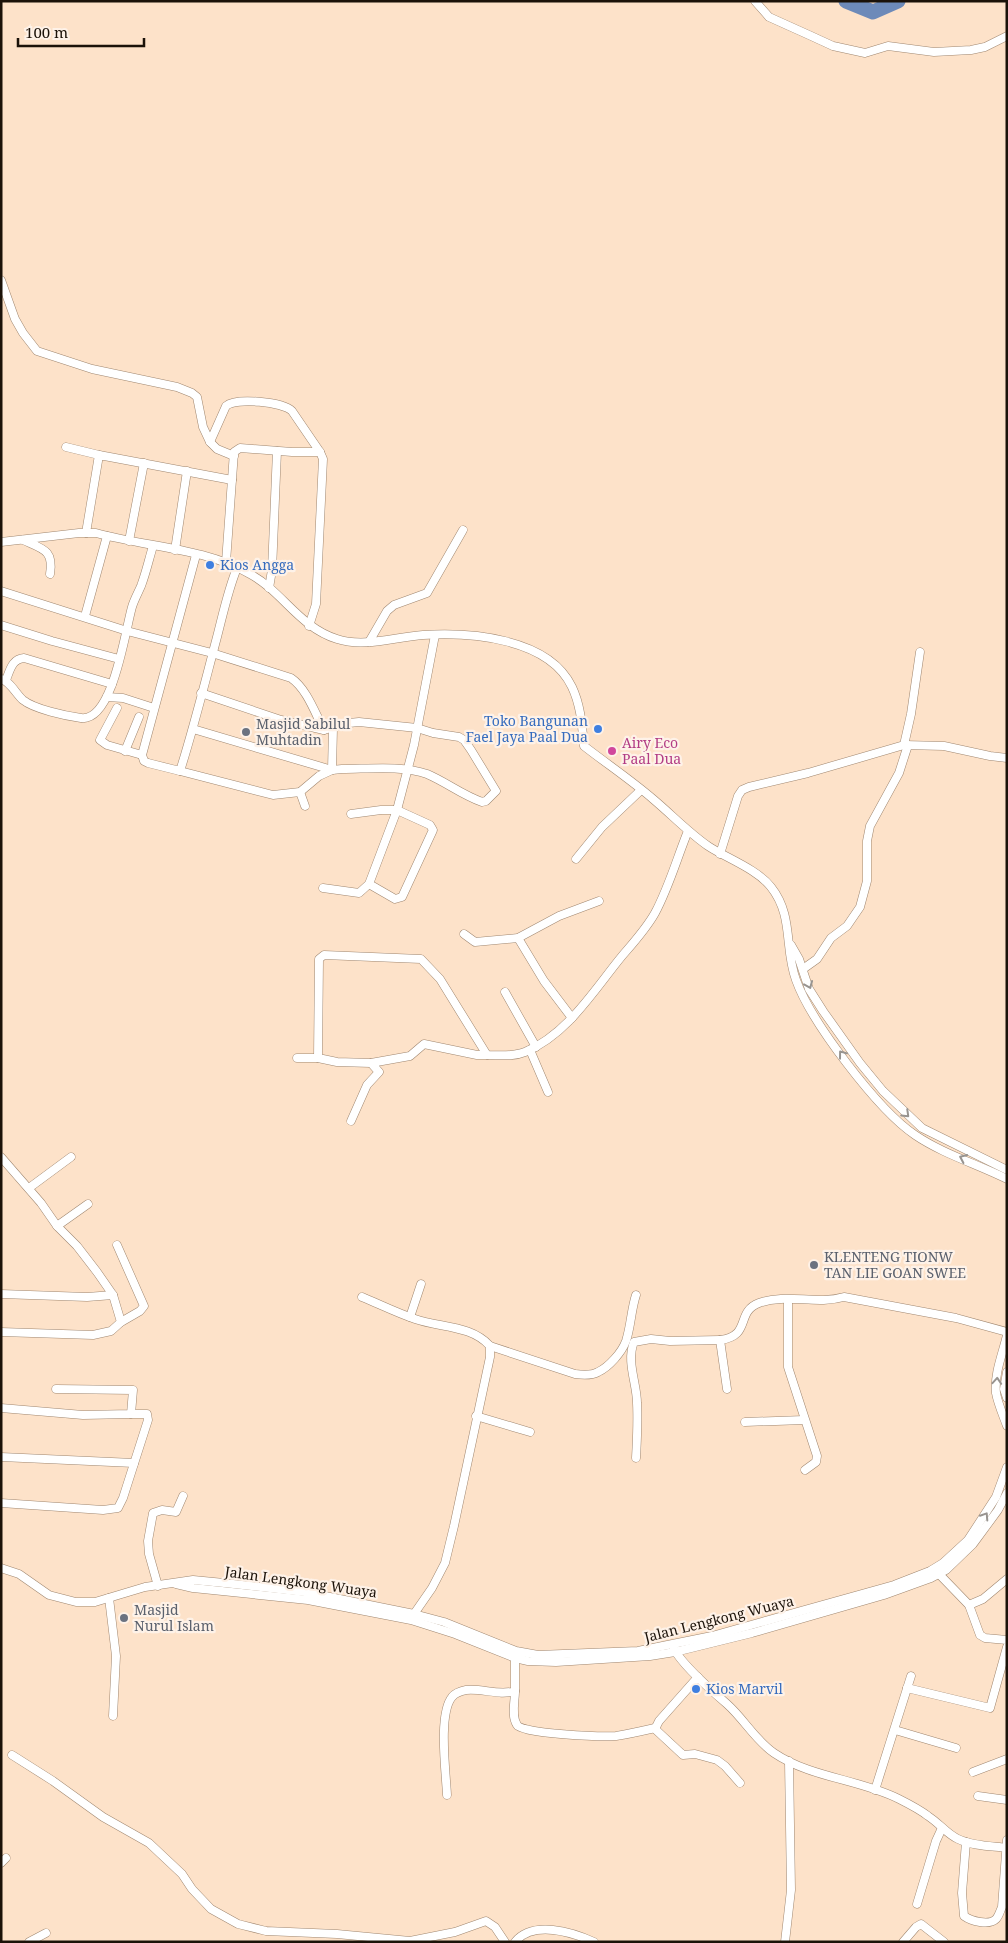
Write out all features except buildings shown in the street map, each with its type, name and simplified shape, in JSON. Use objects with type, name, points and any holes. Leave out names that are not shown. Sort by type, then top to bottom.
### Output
[{"type":"street","points":[[756,1],[769,17],[833,46],[865,53],[888,46],[934,52],[971,50],[986,47],[1007,36]]},
{"type":"street","points":[[1,280],[15,319],[30,344],[37,351],[92,369],[177,387],[192,393],[196,397],[203,427],[210,442],[217,448],[234,456]]},
{"type":"street","points":[[210,442],[229,402],[276,404],[288,407],[292,411],[320,452],[323,459],[316,604],[309,626]]},
{"type":"street","points":[[66,447],[232,480]]},
{"type":"street","points":[[226,562],[234,452],[240,448],[320,452]]},
{"type":"street","points":[[269,588],[272,570],[277,451]]},
{"type":"street","points":[[86,533],[99,455]]},
{"type":"street","points":[[129,541],[144,463]]},
{"type":"street","points":[[175,550],[187,471]]},
{"type":"street","points":[[369,642],[387,611],[394,605],[427,593],[463,530]]},
{"type":"street","points":[[1,542],[86,533],[226,562],[257,578],[309,626],[350,643],[425,634],[467,635],[512,643],[540,654],[556,665],[572,686],[578,703],[584,746],[641,790],[688,831],[720,854],[757,875],[770,886],[784,911],[788,924],[792,966],[796,981],[815,1018],[831,1041],[896,1121],[934,1146],[1007,1179]]},
{"type":"street","points":[[85,616],[107,536]]},
{"type":"street","points":[[24,540],[49,554],[52,560],[50,574]]},
{"type":"street","points":[[112,684],[24,658],[18,658],[14,661],[4,680],[31,705],[80,718],[92,717],[107,697],[112,684],[132,607],[141,586],[153,546]]},
{"type":"street","points":[[196,555],[142,755],[144,761],[259,792],[279,795],[300,792],[319,776],[332,770]]},
{"type":"street","points":[[180,771],[193,730],[201,693],[232,580],[237,568]]},
{"type":"street","points":[[1,591],[85,616],[127,631],[212,653],[291,678],[297,682],[324,730]]},
{"type":"street","points":[[1,625],[119,659]]},
{"type":"street","points":[[323,888],[359,893],[369,884],[397,810],[408,769],[435,635]]},
{"type":"street","points":[[802,969],[817,959],[831,938],[847,926],[860,907],[867,881],[867,841],[870,826],[899,773],[906,745],[920,652]]},
{"type":"street","points":[[193,730],[332,770],[408,769],[427,774],[466,796],[482,802],[486,802],[496,791],[464,740],[459,737],[446,736],[417,728],[359,722],[324,730],[281,720],[201,693]]},
{"type":"street","points":[[107,697],[123,698],[154,708]]},
{"type":"street","points":[[117,708],[100,740],[106,745],[142,755]]},
{"type":"street","points":[[125,751],[139,717]]},
{"type":"street","points":[[332,770],[333,728]]},
{"type":"street","points":[[720,854],[738,796],[742,790],[906,745],[944,746],[1007,758]]},
{"type":"street","points":[[576,859],[602,827],[641,790]]},
{"type":"street","points":[[300,792],[305,806]]},
{"type":"street","points":[[351,814],[397,810],[430,825],[433,832],[402,897],[395,899],[369,884]]},
{"type":"street","points":[[298,1058],[371,1063],[410,1056],[424,1044],[477,1055],[511,1056],[533,1048],[572,1018],[647,926],[663,896],[688,831]]},
{"type":"street","points":[[464,934],[475,942],[518,938],[559,916],[599,901]]},
{"type":"street","points":[[518,938],[544,981],[572,1018]]},
{"type":"street","points":[[789,941],[799,959],[809,989],[860,1063],[883,1091],[922,1128],[1007,1170]]},
{"type":"street","points":[[318,1058],[319,959],[324,955],[421,959],[440,979],[488,1054]]},
{"type":"street","points":[[505,992],[533,1048],[548,1092]]},
{"type":"street","points":[[831,1041],[840,1034]]},
{"type":"street","points":[[351,1121],[367,1085],[379,1072],[371,1063]]},
{"type":"street","points":[[1,1157],[57,1226],[86,1257],[113,1295],[121,1322]]},
{"type":"street","points":[[28,1188],[71,1158]]},
{"type":"street","points":[[57,1226],[88,1204]]},
{"type":"street","points":[[1,1332],[92,1335],[111,1331],[121,1322],[140,1311],[144,1306],[117,1245]]},
{"type":"street","points":[[410,1316],[421,1284]]},
{"type":"street","points":[[1,1294],[87,1297],[113,1295]]},
{"type":"street","points":[[362,1297],[410,1316],[468,1331],[481,1337],[490,1346],[575,1374],[588,1375],[598,1372],[612,1361],[626,1342],[630,1313],[636,1295]]},
{"type":"street","points":[[636,1458],[638,1402],[631,1353],[634,1342],[651,1339],[679,1341],[720,1340],[735,1336],[740,1330],[744,1316],[752,1307],[758,1303],[788,1300],[826,1301],[844,1297],[956,1318],[1007,1333],[997,1374],[996,1392],[1007,1426]]},
{"type":"street","points":[[788,1300],[788,1366],[817,1456],[816,1462],[805,1470]]},
{"type":"street","points":[[720,1340],[727,1389]]},
{"type":"street","points":[[414,1614],[445,1563],[490,1356],[490,1346]]},
{"type":"street","points":[[1007,1372],[1004,1388],[1007,1398]]},
{"type":"street","points":[[56,1389],[133,1390],[131,1414]]},
{"type":"street","points":[[1,1408],[83,1415],[147,1414],[148,1420],[123,1498],[115,1510],[1,1503]]},
{"type":"street","points":[[476,1416],[530,1432]]},
{"type":"street","points":[[745,1422],[804,1420]]},
{"type":"street","points":[[1,1457],[134,1462]]},
{"type":"street","name":"Jalan Lengkong Wuaya","points":[[176,1584],[193,1588],[308,1600],[411,1620],[455,1634],[516,1658],[540,1662],[631,1658],[752,1633],[884,1595],[918,1584],[939,1574],[956,1562],[985,1530],[1003,1497],[1007,1467]]},
{"type":"street","points":[[158,1586],[149,1554],[148,1542],[153,1513],[162,1510],[176,1512],[183,1496]]},
{"type":"street","name":"Jalan Lengkong Wuaya","points":[[1,1568],[19,1574],[49,1595],[67,1601],[90,1603],[137,1589],[193,1580],[305,1592],[414,1614],[444,1622],[516,1651],[538,1655],[674,1649],[894,1585],[930,1571],[943,1563],[968,1540],[1003,1497]]},
{"type":"street","points":[[939,1574],[968,1605],[980,1635],[984,1638],[1007,1640]]},
{"type":"street","points":[[968,1605],[984,1599],[1007,1579]]},
{"type":"street","points":[[109,1598],[116,1656],[113,1716]]},
{"type":"street","points":[[907,1688],[990,1708],[1007,1646]]},
{"type":"street","points":[[674,1649],[698,1677],[738,1715],[757,1737],[772,1751],[789,1762],[898,1798],[928,1815],[950,1834],[966,1842],[1006,1845],[1002,1907],[998,1917],[990,1922],[974,1921],[964,1916],[962,1911],[966,1842]]},
{"type":"street","points":[[516,1658],[514,1714],[516,1725],[522,1730],[539,1732],[616,1736],[655,1728],[698,1677]]},
{"type":"street","points":[[876,1790],[911,1676]]},
{"type":"street","points":[[447,1795],[444,1751],[445,1714],[452,1697],[458,1692],[468,1690],[508,1693],[515,1691]]},
{"type":"street","points":[[655,1728],[656,1732],[681,1754],[695,1754],[717,1760],[725,1766],[740,1784]]},
{"type":"street","points":[[895,1730],[956,1748]]},
{"type":"street","points":[[12,1755],[53,1781],[103,1817],[148,1843],[182,1874],[211,1909],[238,1924],[266,1931],[410,1940],[455,1932],[486,1921],[495,1927],[504,1942]]},
{"type":"street","points":[[973,1772],[1007,1759]]},
{"type":"street","points":[[786,1942],[791,1890],[789,1762]]},
{"type":"street","points":[[978,1796],[1007,1800]]},
{"type":"street","points":[[917,1904],[942,1828]]},
{"type":"street","points":[[903,1942],[921,1924],[944,1942]]},
{"type":"street","points":[[515,1942],[527,1933],[539,1930],[570,1933],[594,1942]]},
{"type":"street","points":[[29,1942],[46,1933]]},
{"type":"waterway","points":[[846,1],[873,12],[898,1]]},
{"type":"place","name":"Kios Angga","points":[[210,565]]},
{"type":"place","name":"Toko Bangunan Fael Jaya Paal Dua","points":[[598,729]]},
{"type":"place","name":"Masjid Sabilul Muhtadin","points":[[246,732]]},
{"type":"place","name":"Airy Eco Paal Dua","points":[[612,751]]},
{"type":"place","name":"KLENTENG TIONW TAN LIE GOAN SWEE","points":[[814,1265]]},
{"type":"place","name":"Masjid Nurul Islam","points":[[124,1618]]},
{"type":"place","name":"Kios Marvil","points":[[696,1689]]}]
